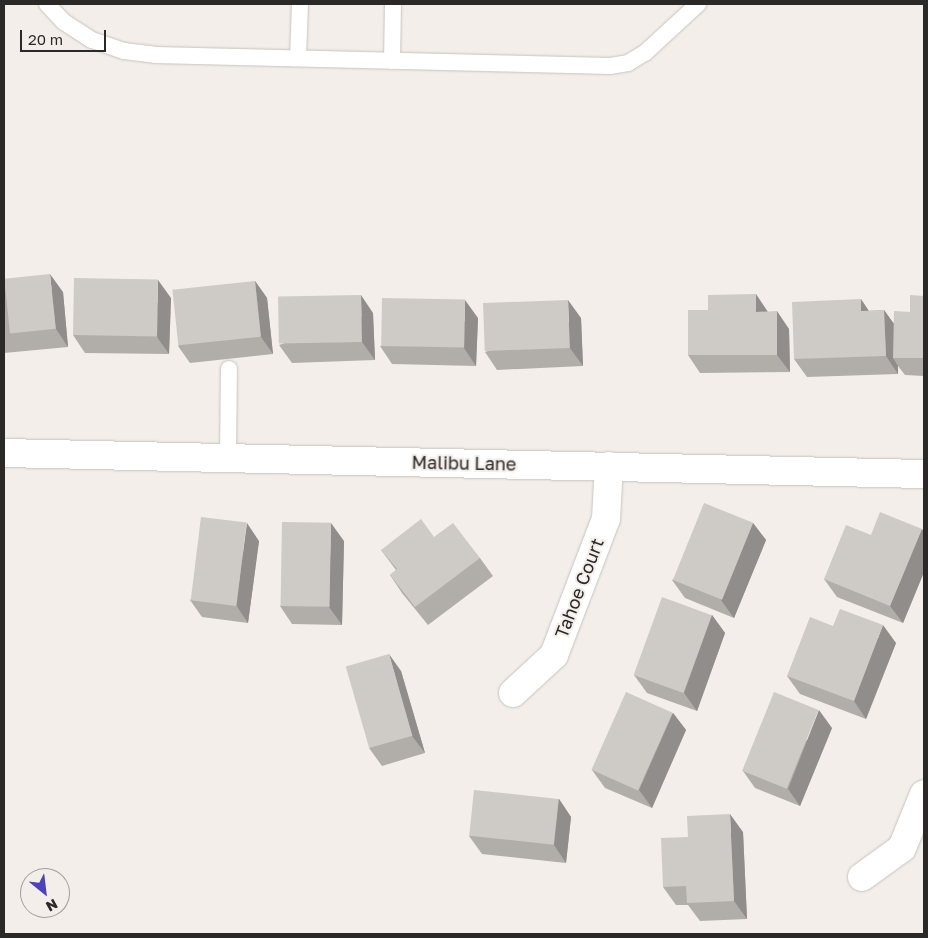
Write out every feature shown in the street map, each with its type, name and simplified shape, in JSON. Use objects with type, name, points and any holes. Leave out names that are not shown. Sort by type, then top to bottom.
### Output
[{"type":"street","name":"Malibu Lane","points":[[4,453],[924,474]]},
{"type":"street","name":"Tahoe Court","points":[[513,693],[554,655],[606,519],[609,466]]},
{"type":"street","points":[[862,877],[902,848],[924,794]]},
{"type":"lane","points":[[47,4],[64,22],[92,40],[124,51],[155,55],[610,66],[628,63],[646,52],[698,4]]},
{"type":"lane","points":[[298,58],[300,4]]},
{"type":"lane","points":[[392,61],[393,4]]},
{"type":"lane","points":[[228,458],[229,369]]},
{"type":"building","points":[[50,274],[56,329],[10,334],[4,279]]},
{"type":"building","points":[[74,278],[158,279],[157,336],[73,335]]},
{"type":"building","points":[[255,281],[261,337],[178,345],[172,290]]},
{"type":"building","points":[[756,294],[756,312],[777,311],[777,355],[688,355],[688,310],[708,310],[708,295]]},
{"type":"building","points":[[361,295],[362,342],[279,343],[278,296]]},
{"type":"building","points":[[910,295],[924,296],[924,358],[893,358],[894,311],[910,312]]},
{"type":"building","points":[[382,298],[465,299],[464,347],[381,346]]},
{"type":"building","points":[[861,299],[861,311],[884,310],[886,356],[794,359],[792,302]]},
{"type":"building","points":[[568,300],[570,348],[485,351],[483,303]]},
{"type":"building","points":[[704,503],[753,523],[722,600],[673,580]]},
{"type":"building","points":[[880,512],[922,529],[890,606],[824,579],[846,525],[871,535]]},
{"type":"building","points":[[201,517],[247,523],[236,606],[191,600]]},
{"type":"building","points":[[421,519],[434,537],[453,523],[480,558],[415,607],[390,575],[397,569],[381,550]]},
{"type":"building","points":[[282,522],[331,523],[330,607],[281,606]]},
{"type":"building","points":[[662,597],[712,615],[683,693],[634,675]]},
{"type":"building","points":[[840,609],[883,625],[854,701],[787,676],[810,617],[833,626]]},
{"type":"building","points":[[389,654],[412,736],[369,748],[346,666]]},
{"type":"building","points":[[626,692],[673,713],[638,790],[591,770]]},
{"type":"building","points":[[774,692],[819,710],[787,789],[742,771]]},
{"type":"building","points":[[474,790],[559,799],[554,845],[469,836]]},
{"type":"building","points":[[730,814],[734,901],[687,903],[686,886],[663,887],[661,838],[688,837],[687,816]]}]
